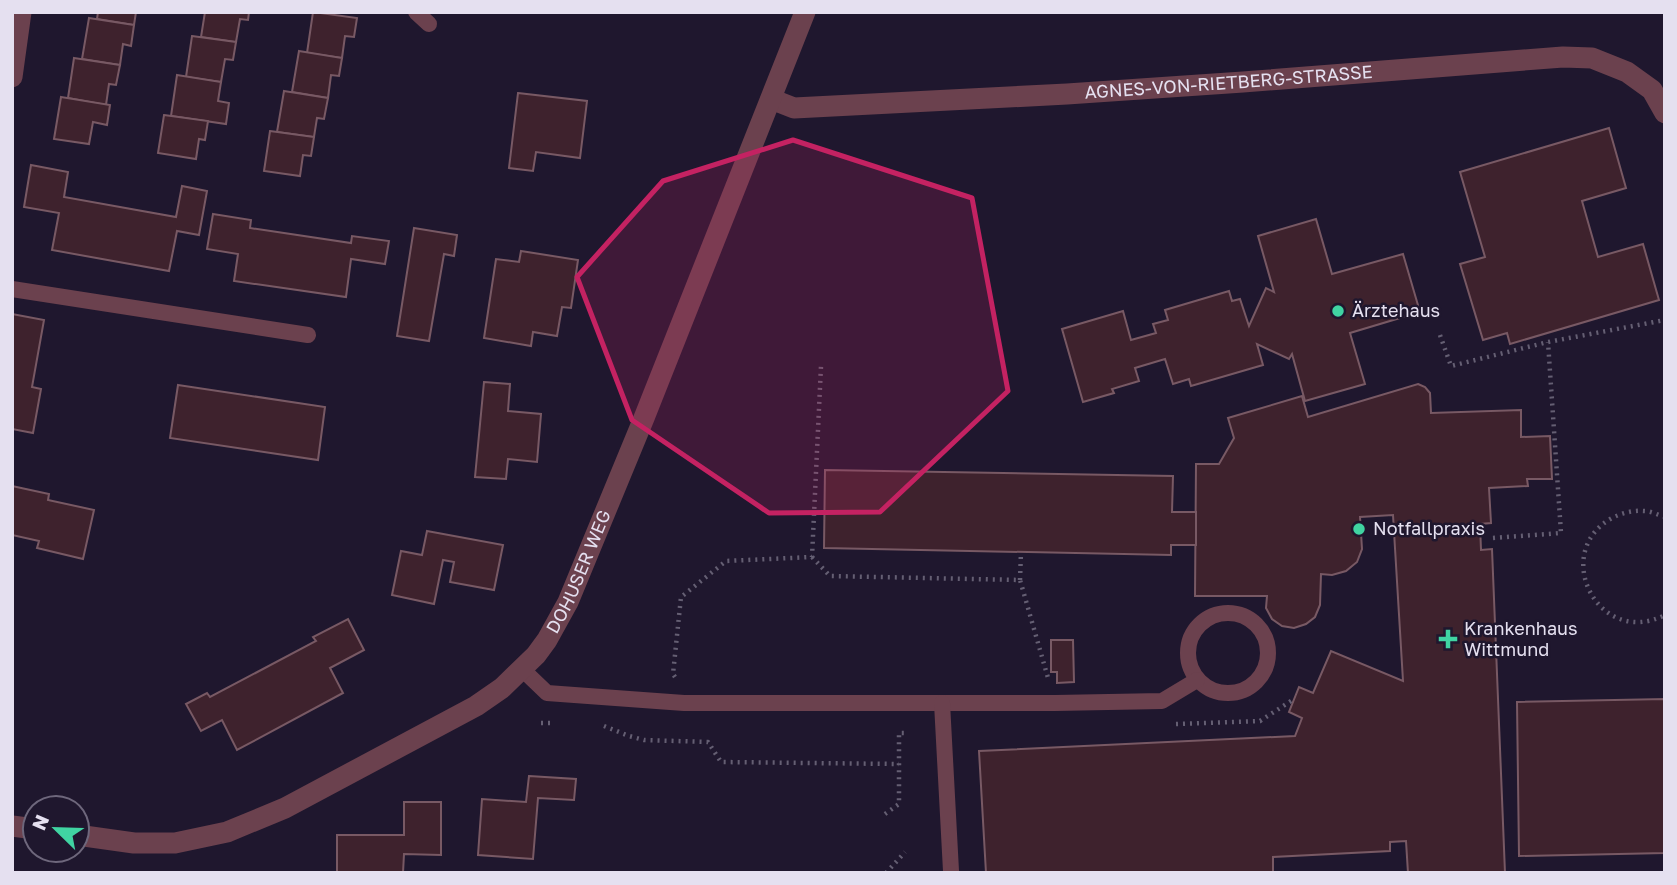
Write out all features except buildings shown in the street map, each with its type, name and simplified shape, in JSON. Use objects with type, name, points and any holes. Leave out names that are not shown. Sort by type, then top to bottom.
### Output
[{"type":"street","points":[[12,77],[21,12]]},
{"type":"street","name":"DOHUSER WEG","points":[[91,837],[134,843],[175,843],[227,832],[285,808],[476,706],[502,688],[536,655],[568,602],[805,12]]},
{"type":"street","name":"AGNES-VON-RIETBERG-STRASSE","points":[[771,99],[794,108],[808,108],[1108,91],[1582,57],[1592,58],[1627,72],[1652,90],[1665,113]]},
{"type":"lane","points":[[416,12],[429,24]]},
{"type":"lane","points":[[12,289],[308,335]]},
{"type":"lane","points":[[1234,612],[1248,617],[1259,626],[1268,649],[1263,674],[1255,684],[1244,691],[1231,694],[1219,693],[1197,680],[1189,668],[1187,654],[1189,640],[1196,627],[1207,618],[1234,612]]},
{"type":"lane","points":[[522,669],[547,693],[684,703],[1162,701],[1197,680]]},
{"type":"lane","points":[[942,703],[951,871]]},
{"type":"path","points":[[1440,335],[1451,366],[1548,342],[1665,320]]},
{"type":"path","points":[[1493,538],[1561,533],[1548,342]]},
{"type":"path","points":[[821,366],[812,556],[830,576],[1020,580]]},
{"type":"path","points":[[1665,517],[1644,511],[1622,513],[1602,524],[1589,541],[1583,561],[1585,583],[1595,602],[1612,616],[1632,623],[1654,621],[1665,615]]},
{"type":"path","points":[[1021,552],[1020,580],[1055,703]]},
{"type":"path","points":[[684,703],[673,674],[681,597],[726,561],[812,556]]},
{"type":"path","points":[[541,723],[554,723]]},
{"type":"path","points":[[595,723],[644,740],[708,742],[721,762],[899,764]]},
{"type":"path","points":[[885,814],[899,804],[899,733]]},
{"type":"path","points":[[886,873],[905,852]]},
{"type":"highlighted area","points":[[793,140],[972,198],[1008,391],[880,512],[769,513],[632,420],[577,277],[663,181]]},
{"type":"place","name":"Ärztehaus","points":[[1338,311]]},
{"type":"place","name":"Notfallpraxis","points":[[1359,529]]},
{"type":"place","name":"Krankenhaus Wittmund","points":[[1448,639]]}]
